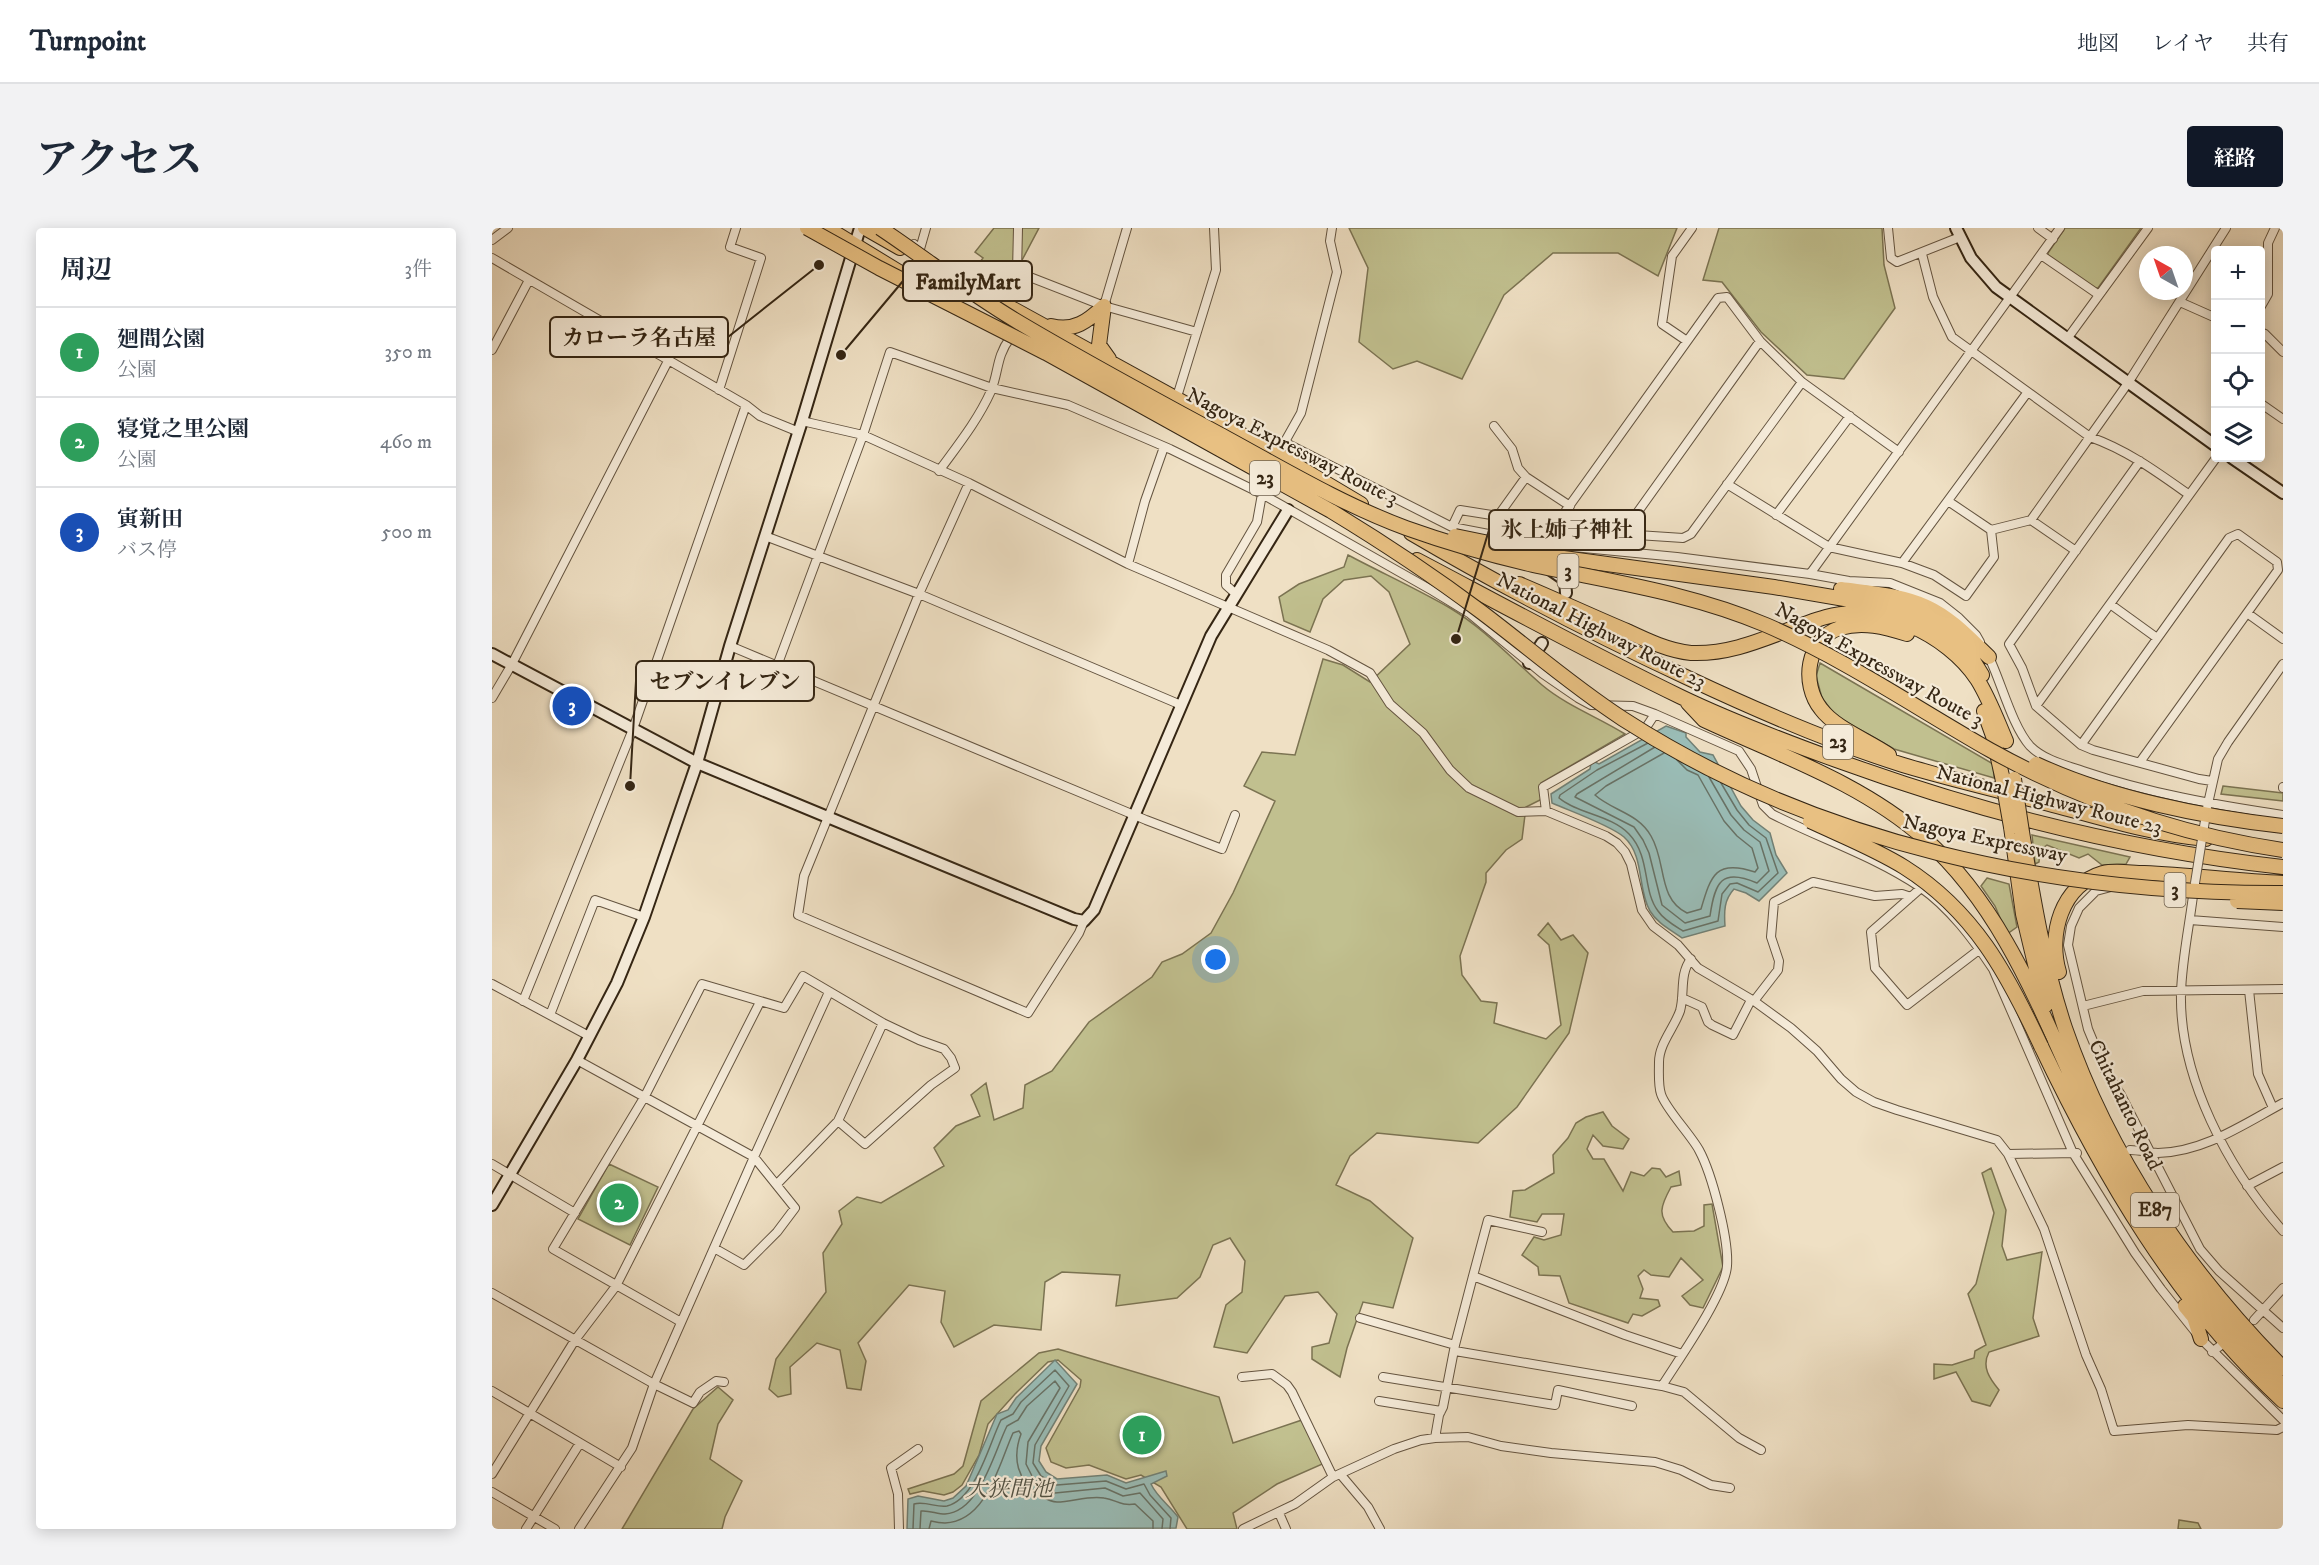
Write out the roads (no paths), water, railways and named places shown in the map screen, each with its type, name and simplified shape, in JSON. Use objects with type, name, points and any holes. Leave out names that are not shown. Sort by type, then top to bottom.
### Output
[{"type":"highway","name":"Nagoya Expressway Route 3","points":[[807,228],[890,274],[1046,353],[1377,539],[1480,611],[1591,698],[1646,734],[1693,760]]},
{"type":"highway","name":"23","points":[[812,228],[833,241],[854,245]]},
{"type":"highway","name":"National Highway Route 23","points":[[865,228],[1176,400],[1281,448],[1437,548],[1574,622],[1746,705],[1837,742],[1903,765],[2181,837],[2278,845]]},
{"type":"highway","name":"Nagoya Expressway Route 3","points":[[880,228],[973,294],[1053,342],[1312,485],[1364,510],[1426,535],[1511,559],[1646,587],[1720,608],[1768,626],[1806,644],[2048,780],[2110,807],[2206,836],[2283,850]]},
{"type":"highway","name":"National Highway Route 23","points":[[831,231],[1010,338],[1331,515],[1682,698],[1788,742],[1910,787],[2001,814],[2095,837],[2182,854],[2283,867]]},
{"type":"highway","points":[[1037,322],[1060,328],[1079,326],[1104,306]]},
{"type":"highway","points":[[1104,306],[1099,345],[1105,356],[1126,372]]},
{"type":"highway","points":[[1426,535],[1458,536],[1556,557],[1639,568],[1891,596],[1928,607],[1949,620],[1989,657]]},
{"type":"highway","points":[[1437,548],[1645,639],[1687,652],[1730,651],[1812,622],[1843,614],[1891,619],[1931,636],[1966,666],[1976,679],[2006,741]]},
{"type":"highway","points":[[1776,583],[1897,608],[1924,617],[1941,627],[1962,646],[1981,673],[2001,713],[2016,830]]},
{"type":"highway","points":[[1903,765],[1868,740],[1848,731],[1832,719],[1821,710],[1813,696],[1809,669],[1812,658],[1818,645],[1837,629],[1863,625],[1895,630],[1919,640],[1947,658],[1968,682],[1982,707],[2008,778]]},
{"type":"highway","points":[[1682,698],[1704,720],[1833,778],[1875,801],[1925,839],[1955,870],[1999,930],[2062,1059]]},
{"type":"highway","points":[[1951,727],[2084,783],[2210,815],[2283,826]]},
{"type":"highway","name":"Nagoya Expressway","points":[[1693,760],[1791,805],[1882,838],[1931,852],[2067,880],[2185,891],[2283,892]]},
{"type":"highway","points":[[1693,760],[1733,785],[1873,850],[1904,867],[1935,888],[1973,926],[1991,950],[2007,978],[2078,1121],[2129,1212],[2192,1302],[2221,1338],[2283,1401]]},
{"type":"highway","name":"E87","points":[[2016,830],[2023,914],[2047,1015],[2062,1059]]},
{"type":"highway","name":"E87","points":[[2016,830],[2040,938],[2066,1029]]},
{"type":"highway","points":[[2066,1029],[2065,994],[2055,959],[2055,938],[2065,903],[2090,879],[2104,873],[2124,872],[2283,883]]},
{"type":"highway","points":[[2067,880],[2092,888],[2161,896],[2283,903]]},
{"type":"highway","name":"Chitahanto Road","points":[[2066,1029],[2112,1135],[2155,1211],[2224,1303],[2283,1368]]},
{"type":"highway","name":"Chitahanto Road","points":[[2062,1059],[2096,1132],[2133,1199],[2194,1286],[2283,1386]]},
{"type":"highway","points":[[2078,1121],[2081,1139],[2119,1213],[2194,1317],[2201,1339]]},
{"type":"street","points":[[492,240],[508,228]]},
{"type":"street","points":[[719,390],[761,258],[730,247],[736,228]]},
{"type":"street","points":[[492,1205],[577,1060],[617,983],[644,917],[697,763],[730,646],[801,427],[860,228]]},
{"type":"street","points":[[890,228],[920,249],[926,228]]},
{"type":"street","points":[[1018,228],[1017,272],[1104,306],[1197,332]]},
{"type":"street","points":[[1104,306],[1127,228]]},
{"type":"street","points":[[1176,400],[1216,270],[1214,228]]},
{"type":"street","points":[[1332,228],[1330,241],[1337,272],[1301,413],[1281,448],[1452,527],[1542,544],[1810,574],[1849,581],[1890,583],[1940,603],[1976,635],[1989,657],[2022,734],[2030,746],[2040,754],[2054,762],[2115,782],[2207,806],[2283,815]]},
{"type":"street","points":[[1686,342],[1662,324],[1672,256],[1692,228]]},
{"type":"street","points":[[1888,228],[1891,258],[1898,262],[1922,254],[1958,233],[1971,258],[1996,287],[2211,442]]},
{"type":"street","points":[[2038,228],[2053,239]]},
{"type":"street","points":[[1810,574],[2060,228]]},
{"type":"street","points":[[2067,339],[2148,228]]},
{"type":"street","points":[[1948,501],[1991,530],[2031,520],[2128,383],[2226,228]]},
{"type":"street","points":[[2265,300],[2268,294],[2268,243],[2275,228]]},
{"type":"street","points":[[1922,254],[1934,297],[1952,337],[2090,437],[2111,445],[2140,461],[2188,494]]},
{"type":"street","points":[[2041,255],[2099,295]]},
{"type":"street","points":[[492,258],[746,405],[760,416],[801,427],[863,435],[969,483],[1128,564],[1329,650],[1370,674],[1390,704],[1423,733],[1450,770],[1469,788],[1518,812],[1546,811],[1606,836],[1617,843],[1631,864],[1642,910],[1653,926],[1678,945],[1698,968],[1791,1028],[1817,1051],[1841,1079],[1856,1092],[1874,1102],[1897,1110],[1997,1140],[2008,1154],[2044,1229],[2086,1355],[2102,1389],[2114,1431],[2188,1425],[2277,1430],[2283,1427]]},
{"type":"street","points":[[492,350],[529,280]]},
{"type":"street","points":[[1566,593],[1565,580],[1532,558],[1718,298],[1727,297],[1760,341],[1802,382],[1899,452]]},
{"type":"street","points":[[2180,303],[2211,316]]},
{"type":"street","points":[[2265,334],[2283,352]]},
{"type":"street","points":[[939,471],[976,420],[992,388],[1001,350],[1010,338]]},
{"type":"street","points":[[1622,534],[1760,341]]},
{"type":"street","points":[[777,666],[819,558],[890,352],[992,388],[1068,405],[1164,447],[1262,494],[1460,607],[1529,663],[1578,698],[1591,705],[1633,706],[1739,751],[1751,769],[1763,805],[1772,814],[1861,854],[1921,888],[1951,914],[1980,949],[2005,994],[2045,1094],[2076,1153],[2135,1253],[2212,1352],[2283,1420]]},
{"type":"street","points":[[492,698],[512,664],[668,361]]},
{"type":"street","points":[[1556,526],[1683,538],[1691,534],[1802,382]]},
{"type":"street","points":[[1902,563],[2027,393]]},
{"type":"street","points":[[523,1001],[633,729],[746,405]]},
{"type":"street","points":[[2265,406],[2283,419]]},
{"type":"street","points":[[1776,515],[1850,416]]},
{"type":"street","points":[[1494,426],[1512,449],[1518,468],[1526,477],[1570,506]]},
{"type":"street","points":[[1128,564],[1145,501],[1164,447]]},
{"type":"street","points":[[2140,461],[2009,644],[2022,668],[2036,706],[2081,745],[2199,779],[2212,780]]},
{"type":"street","points":[[2036,706],[2213,462]]},
{"type":"street","points":[[2238,462],[2283,493]]},
{"type":"street","points":[[1452,527],[1460,510],[1498,516],[1526,477]]},
{"type":"street","points":[[969,483],[919,594],[804,876],[798,915],[1028,1013],[1079,933],[1084,921],[1094,909],[1211,636],[1288,510]]},
{"type":"street","points":[[1727,484],[1829,547],[1902,563],[1934,575],[1966,596],[1994,557],[1991,530]]},
{"type":"street","points":[[1236,594],[1226,585],[1226,574],[1257,522],[1262,494]]},
{"type":"street","points":[[2031,520],[2076,551]]},
{"type":"street","points":[[2081,745],[2229,538],[2238,534],[2277,562],[2278,570],[2140,762]]},
{"type":"street","points":[[765,536],[919,594],[1180,705]]},
{"type":"street","points":[[2110,604],[2157,638]]},
{"type":"street","points":[[2247,613],[2283,639]]},
{"type":"street","points":[[1529,663],[1542,643]]},
{"type":"street","points":[[730,646],[1134,815],[1222,849],[1235,815]]},
{"type":"street","points":[[492,654],[697,763],[1074,919],[1084,921]]},
{"type":"street","points":[[2283,664],[2218,759],[2207,806],[2181,991],[2182,1028],[2189,1062],[2200,1095],[2247,1186],[2283,1231]]},
{"type":"street","points":[[1546,811],[1543,787],[1645,729],[1655,714]]},
{"type":"street","points":[[1682,998],[1702,1007],[1708,1022],[1733,1035],[1752,1001],[1778,970],[1779,961],[1771,937],[1774,902],[1814,882],[1875,896],[1902,894],[1911,897]]},
{"type":"street","points":[[2283,892],[2195,885],[2118,885],[2096,891],[2079,908],[2071,926],[2068,945],[2088,1029],[2105,1070],[2121,1095],[2200,1249],[2219,1271],[2283,1328]]},
{"type":"street","points":[[1921,888],[1871,932],[1875,968],[1907,1005],[1980,949]]},
{"type":"street","points":[[550,1015],[595,900],[644,917]]},
{"type":"street","points":[[2190,920],[2283,927]]},
{"type":"street","points":[[1662,1386],[1719,1290],[1727,1267],[1722,1228],[1712,1183],[1699,1150],[1661,1095],[1659,1059],[1678,1016],[1683,978],[1690,959]]},
{"type":"street","points":[[681,1322],[553,1249],[645,1096],[702,984],[784,1008],[802,976],[883,1023],[945,1049],[951,1058],[955,1068],[931,1085],[865,1144],[838,1121]]},
{"type":"street","points":[[492,984],[589,1036]]},
{"type":"street","points":[[2083,1006],[2143,991],[2283,989]]},
{"type":"street","points":[[2249,990],[2258,1074],[2273,1108]]},
{"type":"street","points":[[579,1529],[632,1448],[654,1384],[829,992]]},
{"type":"street","points":[[492,1474],[575,1340],[616,1286],[760,1002]]},
{"type":"street","points":[[777,1184],[838,1121],[883,1023]]},
{"type":"street","points":[[577,1060],[754,1156],[795,1208],[777,1232],[744,1265],[714,1248]]},
{"type":"street","points":[[2130,1150],[2155,1153],[2183,1150],[2221,1137],[2283,1103]]},
{"type":"street","points":[[2008,1154],[2076,1153]]},
{"type":"street","points":[[492,1164],[575,1213]]},
{"type":"street","points":[[2247,1186],[2283,1167]]},
{"type":"street","points":[[1436,1438],[1455,1348],[1488,1220],[1542,1232]]},
{"type":"street","points":[[1473,1275],[1625,1335],[1682,1354]]},
{"type":"street","points":[[2254,1320],[2283,1287]]},
{"type":"street","points":[[492,1293],[654,1384],[693,1403],[700,1392],[716,1381],[724,1382]]},
{"type":"street","points":[[1360,1317],[1455,1348],[1684,1392],[1739,1438],[1761,1450]]},
{"type":"street","points":[[2212,1352],[2220,1346]]},
{"type":"street","points":[[1242,1377],[1272,1374],[1287,1385],[1337,1476],[1368,1507],[1380,1529]]},
{"type":"street","points":[[1383,1377],[1555,1405],[1558,1390],[1632,1406]]},
{"type":"street","points":[[492,1391],[621,1467]]},
{"type":"street","points":[[1379,1401],[1441,1411]]},
{"type":"street","points":[[1243,1529],[1295,1504],[1337,1476],[1394,1449],[1421,1440],[1436,1438],[1468,1437],[1501,1446],[1551,1453],[1655,1462],[1681,1470],[1711,1485],[1730,1488]]},
{"type":"street","points":[[526,1529],[580,1443]]},
{"type":"street","points":[[899,1529],[898,1494],[891,1468],[918,1449]]},
{"type":"street","points":[[492,1492],[555,1529]]},
{"type":"street","points":[[1279,1513],[1286,1529]]},
{"type":"water","points":[[1666,726],[1686,733],[1686,737],[1700,752],[1713,755],[1741,806],[1753,820],[1770,833],[1776,855],[1787,873],[1759,901],[1734,889],[1725,906],[1725,926],[1682,938],[1660,923],[1650,911],[1643,893],[1635,853],[1624,837],[1600,823],[1552,803],[1551,794],[1590,769],[1591,763],[1599,764]]},
{"type":"water","name":"大狭間池","points":[[1055,1360],[1077,1384],[1041,1446],[1039,1461],[1046,1472],[1057,1479],[1107,1475],[1126,1483],[1166,1471],[1167,1476],[1151,1484],[1178,1517],[1176,1528],[907,1529],[908,1499],[918,1496],[944,1501],[953,1498],[966,1486],[997,1414],[1008,1410],[1016,1398]]},
{"type":"place","name":"カローラ名古屋","points":[[819,265]]},
{"type":"place","name":"FamilyMart","points":[[841,355]]},
{"type":"place","name":"氷上姉子神社","points":[[1456,639]]},
{"type":"place","name":"寅新田","points":[[572,706]]},
{"type":"place","name":"セブンイレブン","points":[[630,786]]},
{"type":"place","name":"寝覚之里公園","points":[[619,1203]]},
{"type":"place","name":"廻間公園","points":[[1142,1435]]}]
